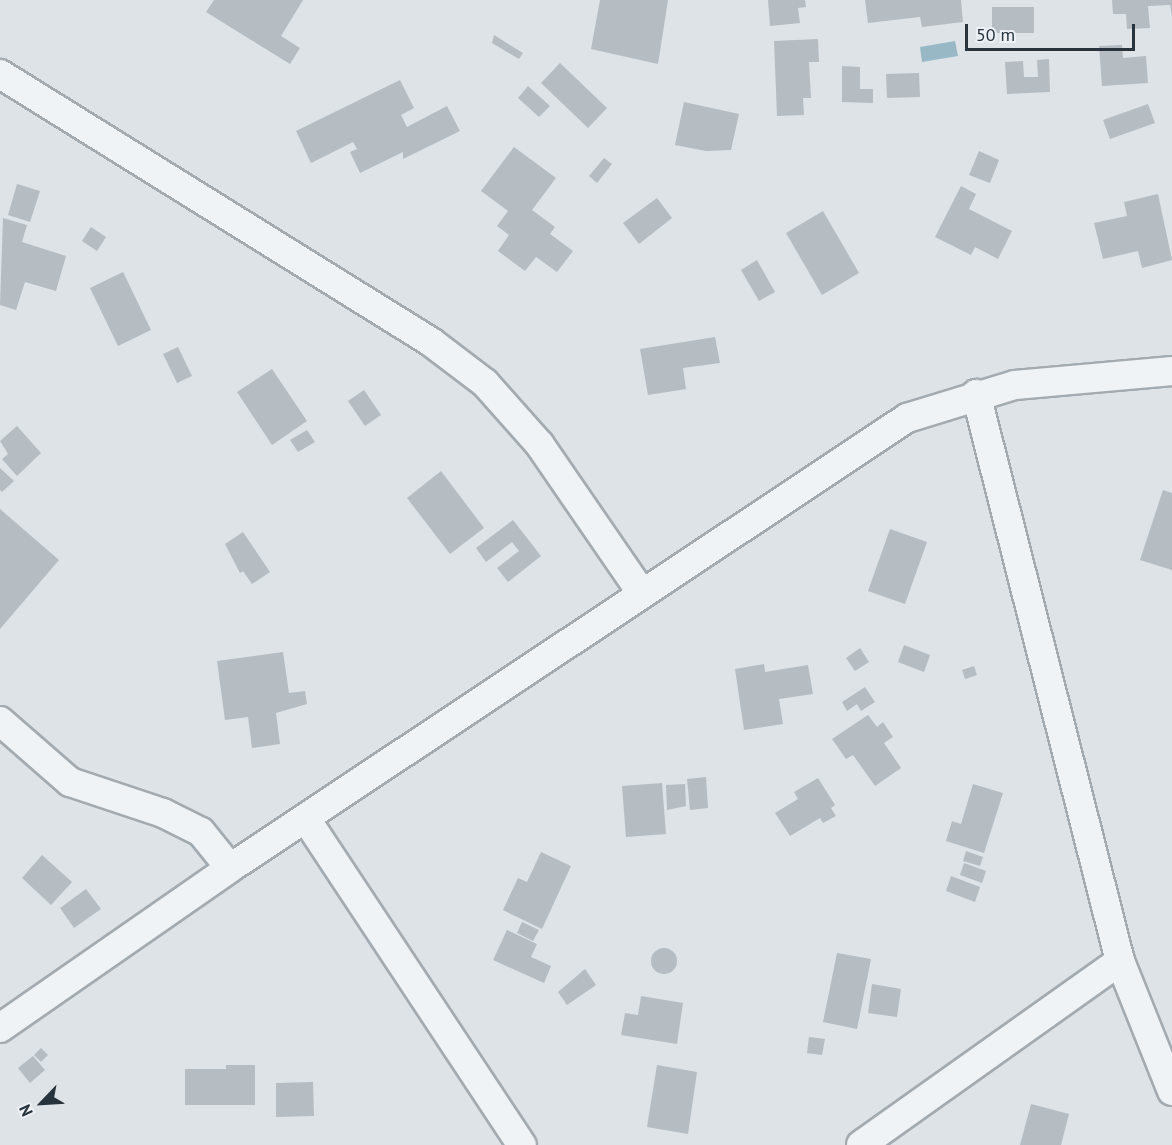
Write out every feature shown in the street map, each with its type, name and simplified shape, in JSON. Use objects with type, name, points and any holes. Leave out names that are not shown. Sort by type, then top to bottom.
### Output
[{"type":"street","points":[[0,74],[431,342],[485,383],[540,445],[641,592]]},
{"type":"street","points":[[0,1028],[230,868],[641,592],[907,418],[976,394],[1015,385],[1172,371]]},
{"type":"street","points":[[976,394],[1120,961],[1172,1091]]},
{"type":"street","points":[[0,721],[70,782],[163,813],[201,832],[230,868]]},
{"type":"street","points":[[306,819],[522,1145]]},
{"type":"street","points":[[861,1145],[1120,961]]},
{"type":"water","points":[[955,41],[958,56],[922,62],[920,47]]},
{"type":"building","points":[[214,0],[303,0],[281,36],[300,48],[290,64],[206,12]]},
{"type":"building","points":[[600,0],[668,0],[658,64],[591,49]]},
{"type":"building","points":[[768,0],[805,0],[806,7],[798,8],[800,23],[770,26]]},
{"type":"building","points":[[865,0],[961,0],[963,22],[922,27],[920,17],[868,23]]},
{"type":"building","points":[[1112,0],[1172,0],[1172,15],[1170,5],[1148,6],[1150,28],[1127,29],[1126,14],[1113,14]]},
{"type":"building","points":[[992,7],[1034,7],[1034,33],[992,33]]},
{"type":"building","points":[[494,35],[523,53],[519,59],[492,43]]},
{"type":"building","points":[[818,39],[819,62],[809,62],[811,98],[803,98],[804,115],[777,116],[774,41]]},
{"type":"building","points":[[1122,45],[1123,58],[1146,56],[1148,83],[1102,86],[1099,46]]},
{"type":"building","points":[[1049,59],[1050,92],[1007,94],[1005,62],[1023,61],[1024,77],[1038,77],[1037,60]]},
{"type":"building","points":[[560,63],[607,108],[588,128],[541,83]]},
{"type":"building","points":[[842,66],[860,67],[860,89],[873,89],[873,103],[842,102]]},
{"type":"building","points":[[919,73],[920,97],[887,98],[886,74]]},
{"type":"building","points":[[400,80],[414,108],[401,115],[407,127],[447,106],[460,131],[403,159],[403,152],[360,173],[350,152],[357,149],[353,142],[311,163],[296,131]]},
{"type":"building","points":[[528,86],[550,106],[539,117],[518,98]]},
{"type":"building","points":[[684,102],[739,114],[731,150],[706,151],[675,145]]},
{"type":"building","points":[[1148,104],[1155,123],[1110,139],[1103,120]]},
{"type":"building","points":[[514,147],[556,178],[532,210],[555,227],[550,234],[573,251],[557,272],[536,257],[525,271],[498,251],[509,235],[497,226],[508,211],[481,191]]},
{"type":"building","points":[[979,151],[999,160],[990,183],[969,175]]},
{"type":"building","points":[[604,158],[612,164],[597,183],[589,176]]},
{"type":"building","points":[[17,184],[40,191],[30,222],[8,215]]},
{"type":"building","points":[[961,186],[976,194],[969,209],[1012,231],[998,259],[975,247],[971,255],[935,237]]},
{"type":"building","points":[[1158,194],[1172,260],[1142,268],[1138,251],[1103,259],[1094,223],[1127,216],[1124,202]]},
{"type":"building","points":[[657,198],[672,218],[639,244],[623,223]]},
{"type":"building","points":[[823,211],[859,273],[822,295],[786,233]]},
{"type":"building","points":[[3,218],[27,225],[22,242],[66,256],[56,291],[25,282],[16,310],[0,305]]},
{"type":"building","points":[[91,227],[106,237],[97,251],[82,241]]},
{"type":"building","points":[[757,260],[775,292],[759,301],[741,270]]},
{"type":"building","points":[[123,272],[151,330],[118,346],[90,288]]},
{"type":"building","points":[[715,337],[720,363],[683,368],[686,389],[648,395],[640,349]]},
{"type":"building","points":[[178,347],[192,376],[177,383],[163,354]]},
{"type":"building","points":[[272,369],[307,421],[272,445],[237,392]]},
{"type":"building","points":[[364,390],[381,415],[365,426],[348,401]]},
{"type":"building","points":[[17,426],[41,453],[17,476],[2,459],[8,454],[0,441]]},
{"type":"building","points":[[307,430],[315,442],[298,452],[290,440]]},
{"type":"building","points":[[0,468],[14,481],[2,492],[0,490]]},
{"type":"building","points":[[441,471],[484,528],[450,554],[407,498]]},
{"type":"building","points":[[1163,490],[1172,493],[1172,570],[1140,560]]},
{"type":"building","points":[[0,509],[59,560],[0,629]]},
{"type":"building","points":[[513,520],[541,556],[508,582],[497,568],[519,551],[512,542],[486,562],[476,548]]},
{"type":"building","points":[[890,529],[927,542],[905,604],[868,591]]},
{"type":"building","points":[[243,532],[270,572],[252,584],[243,571],[240,573],[225,544]]},
{"type":"building","points":[[904,645],[930,655],[924,672],[898,662]]},
{"type":"building","points":[[860,648],[869,662],[855,671],[846,658]]},
{"type":"building","points":[[283,652],[289,693],[305,691],[307,704],[276,713],[280,744],[252,748],[248,717],[225,720],[217,661]]},
{"type":"building","points":[[764,664],[765,672],[808,665],[813,694],[779,699],[783,724],[744,730],[735,669]]},
{"type":"building","points":[[974,666],[977,675],[965,679],[962,670]]},
{"type":"building","points":[[865,687],[875,702],[861,711],[857,704],[847,711],[842,702]]},
{"type":"building","points":[[868,715],[877,727],[883,722],[893,737],[884,743],[901,768],[875,786],[853,755],[846,759],[832,739]]},
{"type":"building","points":[[706,777],[708,808],[690,810],[687,779]]},
{"type":"building","points":[[818,778],[835,805],[831,808],[836,816],[823,823],[820,818],[790,836],[775,813],[798,799],[794,792]]},
{"type":"building","points":[[662,783],[666,834],[626,837],[622,786]]},
{"type":"building","points":[[685,784],[686,806],[667,810],[666,785]]},
{"type":"building","points":[[973,784],[1003,793],[984,853],[946,841],[952,821],[961,824]]},
{"type":"building","points":[[966,851],[983,857],[980,866],[963,861]]},
{"type":"building","points":[[541,852],[571,866],[542,929],[503,910],[518,878],[527,882]]},
{"type":"building","points":[[42,855],[72,882],[51,905],[22,878]]},
{"type":"building","points":[[964,863],[986,871],[982,883],[960,875]]},
{"type":"building","points":[[951,876],[980,887],[975,902],[946,891]]},
{"type":"building","points":[[86,889],[101,909],[74,928],[60,908]]},
{"type":"building","points":[[522,922],[539,930],[533,941],[517,933]]},
{"type":"building","points":[[507,930],[537,944],[531,957],[551,966],[544,983],[493,960]]},
{"type":"building","points":[[664,948],[673,952],[677,961],[673,970],[664,974],[655,970],[651,961],[655,952]]},
{"type":"building","points":[[837,953],[871,959],[857,1029],[823,1022]]},
{"type":"building","points":[[585,969],[596,985],[567,1005],[558,992]]},
{"type":"building","points":[[872,984],[901,989],[897,1017],[868,1013]]},
{"type":"building","points":[[641,996],[683,1003],[677,1044],[621,1035],[625,1013],[638,1015]]},
{"type":"building","points":[[809,1037],[825,1039],[822,1055],[807,1053]]},
{"type":"building","points":[[41,1048],[48,1055],[41,1062],[34,1055]]},
{"type":"building","points":[[33,1056],[45,1070],[30,1083],[18,1068]]},
{"type":"building","points":[[226,1065],[255,1065],[255,1105],[185,1105],[185,1069],[226,1069]]},
{"type":"building","points":[[657,1065],[697,1072],[688,1134],[647,1127]]},
{"type":"building","points":[[313,1082],[314,1116],[276,1117],[276,1083]]},
{"type":"building","points":[[1031,1104],[1069,1114],[1061,1145],[1020,1145]]}]
